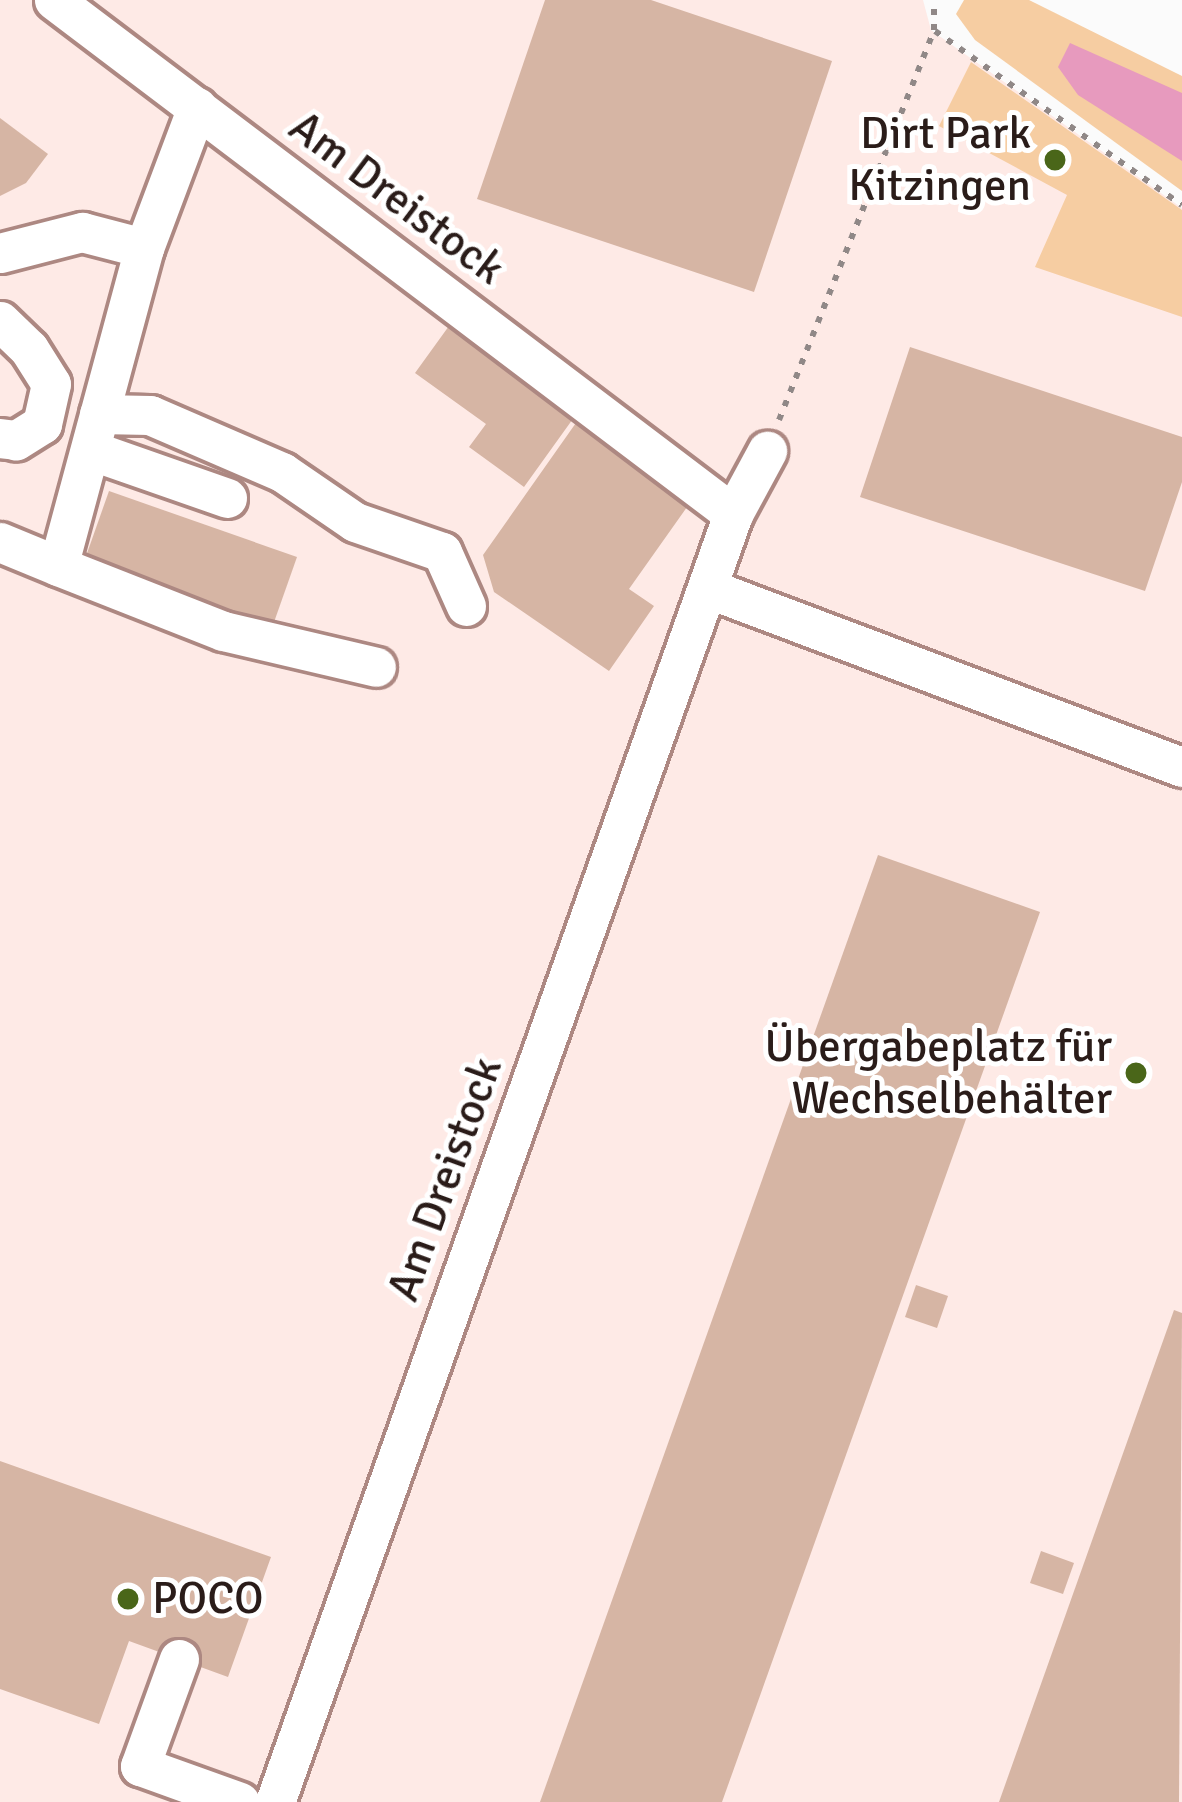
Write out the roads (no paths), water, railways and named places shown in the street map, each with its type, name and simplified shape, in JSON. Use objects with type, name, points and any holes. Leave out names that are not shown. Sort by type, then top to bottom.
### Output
[{"type":"street","name":"Am Dreistock","points":[[54,0],[733,514],[275,1802]]},
{"type":"street","points":[[58,566],[144,248],[197,106]]},
{"type":"street","points":[[0,253],[82,232],[144,248]]},
{"type":"street","points":[[0,321],[29,349],[51,385],[42,424],[16,440],[0,438]]},
{"type":"street","points":[[96,432],[150,415],[281,472],[355,522],[442,552],[466,606]]},
{"type":"street","points":[[96,432],[226,498]]},
{"type":"street","points":[[733,514],[766,451]]},
{"type":"street","points":[[0,542],[223,631],[376,667]]},
{"type":"street","points":[[706,588],[1182,767]]},
{"type":"street","points":[[178,1659],[140,1766],[239,1802]]},
{"type":"place","name":"Dirt Park Kitzingen","points":[[1055,160]]},
{"type":"place","name":"Übergabeplatz für Wechselbehälter","points":[[1136,1073]]},
{"type":"place","name":"POCO","points":[[128,1599]]}]
